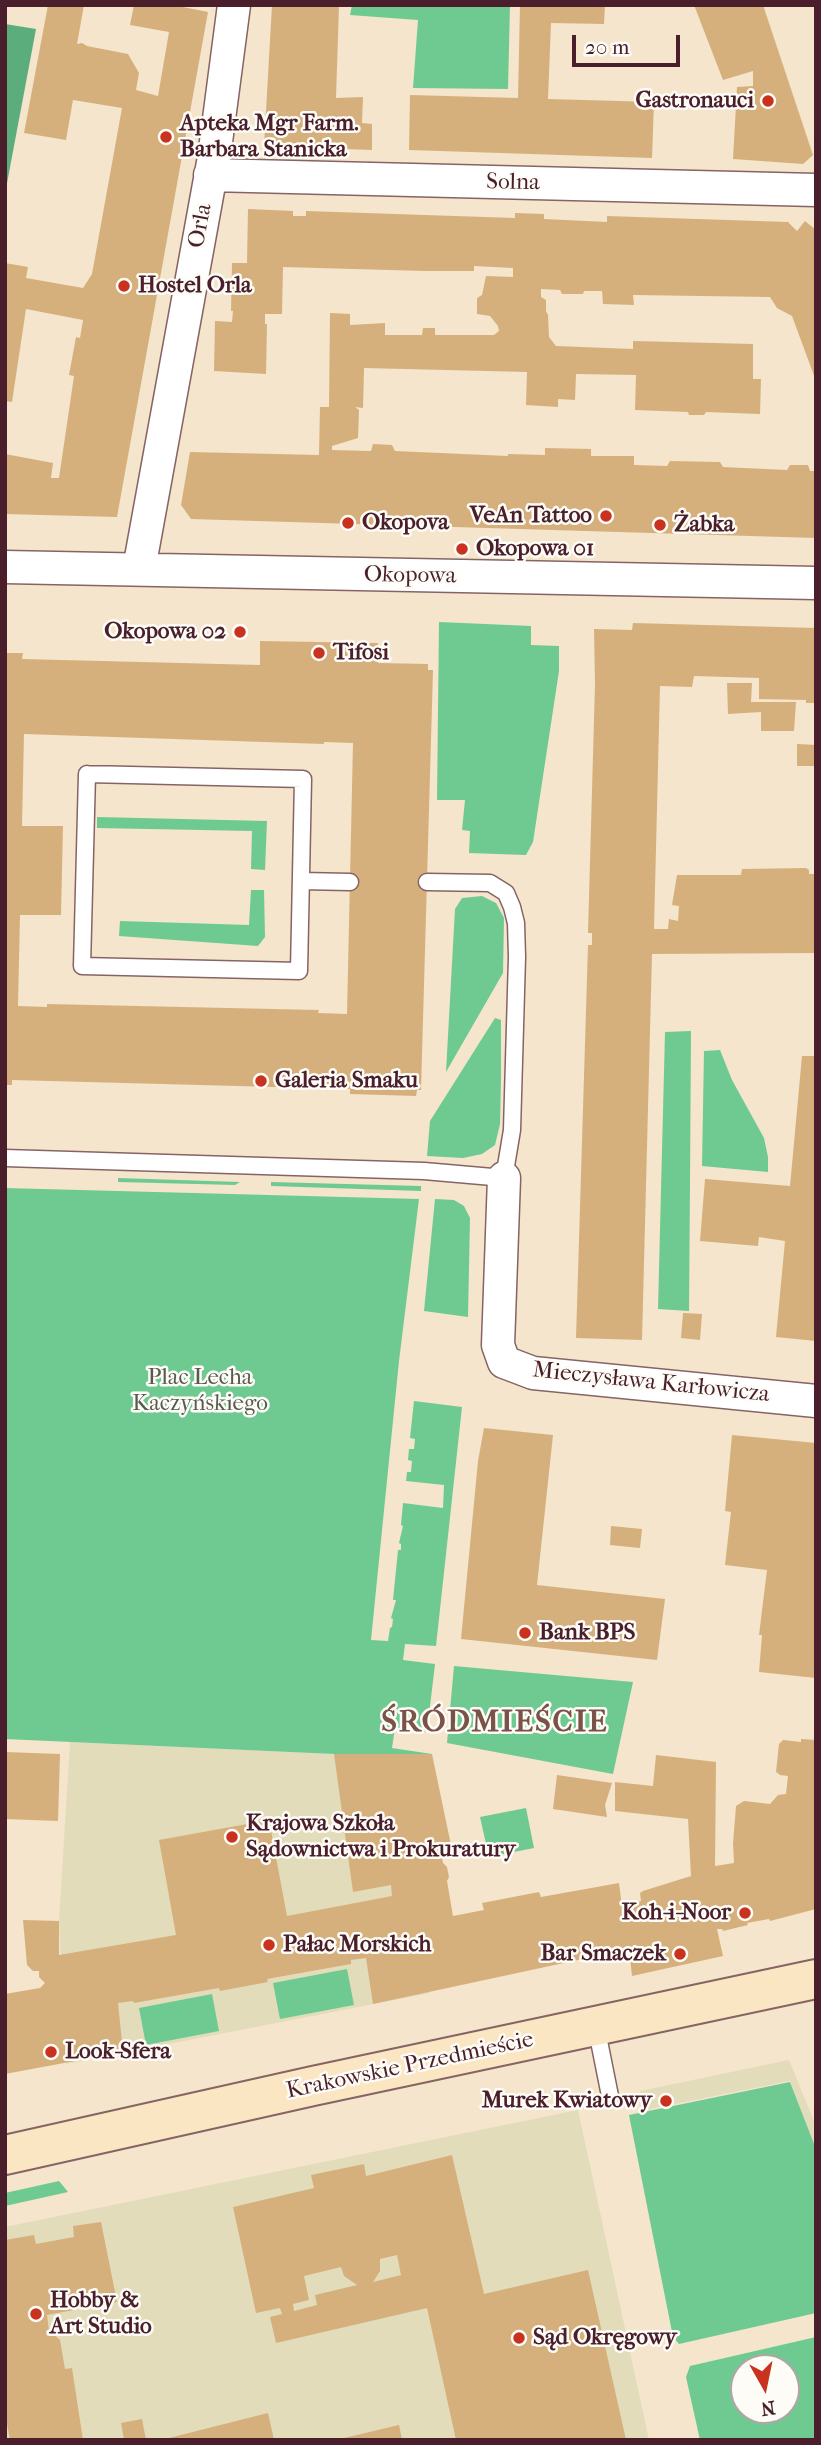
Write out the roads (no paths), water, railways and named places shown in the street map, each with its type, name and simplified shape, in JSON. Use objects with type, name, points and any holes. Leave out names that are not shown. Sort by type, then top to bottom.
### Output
[{"type":"street","name":"Orla","points":[[139,569],[210,175],[234,5]]},
{"type":"street","name":"Solna","points":[[210,175],[816,190]]},
{"type":"street","name":"Okopowa","points":[[5,567],[816,583]]},
{"type":"street","name":"Mieczysława Karłowicza","points":[[504,1178],[498,1345],[505,1362],[533,1373],[816,1401]]},
{"type":"street","name":"Krakowskie Przedmieście","points":[[5,2155],[816,1979]]},
{"type":"lane","points":[[87,774],[303,779],[301,881],[299,971],[82,966],[87,774]]},
{"type":"lane","points":[[301,881],[350,882]]},
{"type":"lane","points":[[5,1158],[424,1171],[504,1178],[512,1130],[517,957],[516,923],[512,907],[506,892],[490,883],[427,882]]},
{"type":"lane","points":[[596,2026],[610,2096]]},
{"type":"place","name":"Gastronauci","points":[[768,101]]},
{"type":"place","name":"Apteka Mgr Farm. Barbara Stanicka","points":[[166,137]]},
{"type":"place","name":"Hostel Orla","points":[[124,286]]},
{"type":"place","name":"VeAn Tattoo","points":[[606,516]]},
{"type":"place","name":"Okopova","points":[[348,523]]},
{"type":"place","name":"Żabka","points":[[660,525]]},
{"type":"place","name":"Okopowa 01","points":[[462,549]]},
{"type":"place","name":"Okopowa 02","points":[[240,632]]},
{"type":"place","name":"Tifosi","points":[[319,653]]},
{"type":"place","name":"Galeria Smaku","points":[[261,1081]]},
{"type":"place","name":"Bank BPS","points":[[525,1633]]},
{"type":"place","name":"Krajowa Szkoła Sądownictwa i Prokuratury","points":[[232,1837]]},
{"type":"place","name":"Koh-i-Noor","points":[[745,1913]]},
{"type":"place","name":"Pałac Morskich","points":[[269,1945]]},
{"type":"place","name":"Bar Smaczek","points":[[680,1954]]},
{"type":"place","name":"Look-Sfera","points":[[51,2052]]},
{"type":"place","name":"Murek Kwiatowy","points":[[666,2101]]},
{"type":"place","name":"Hobby & Art Studio","points":[[36,2314]]},
{"type":"place","name":"Sąd Okręgowy","points":[[519,2338]]},
{"type":"district","name":"ŚRÓDMIEŚCIE","points":[[495,1724]]},
{"type":"park label","name":"Plac Lecha Kaczyńskiego","points":[[200,1391]]}]
